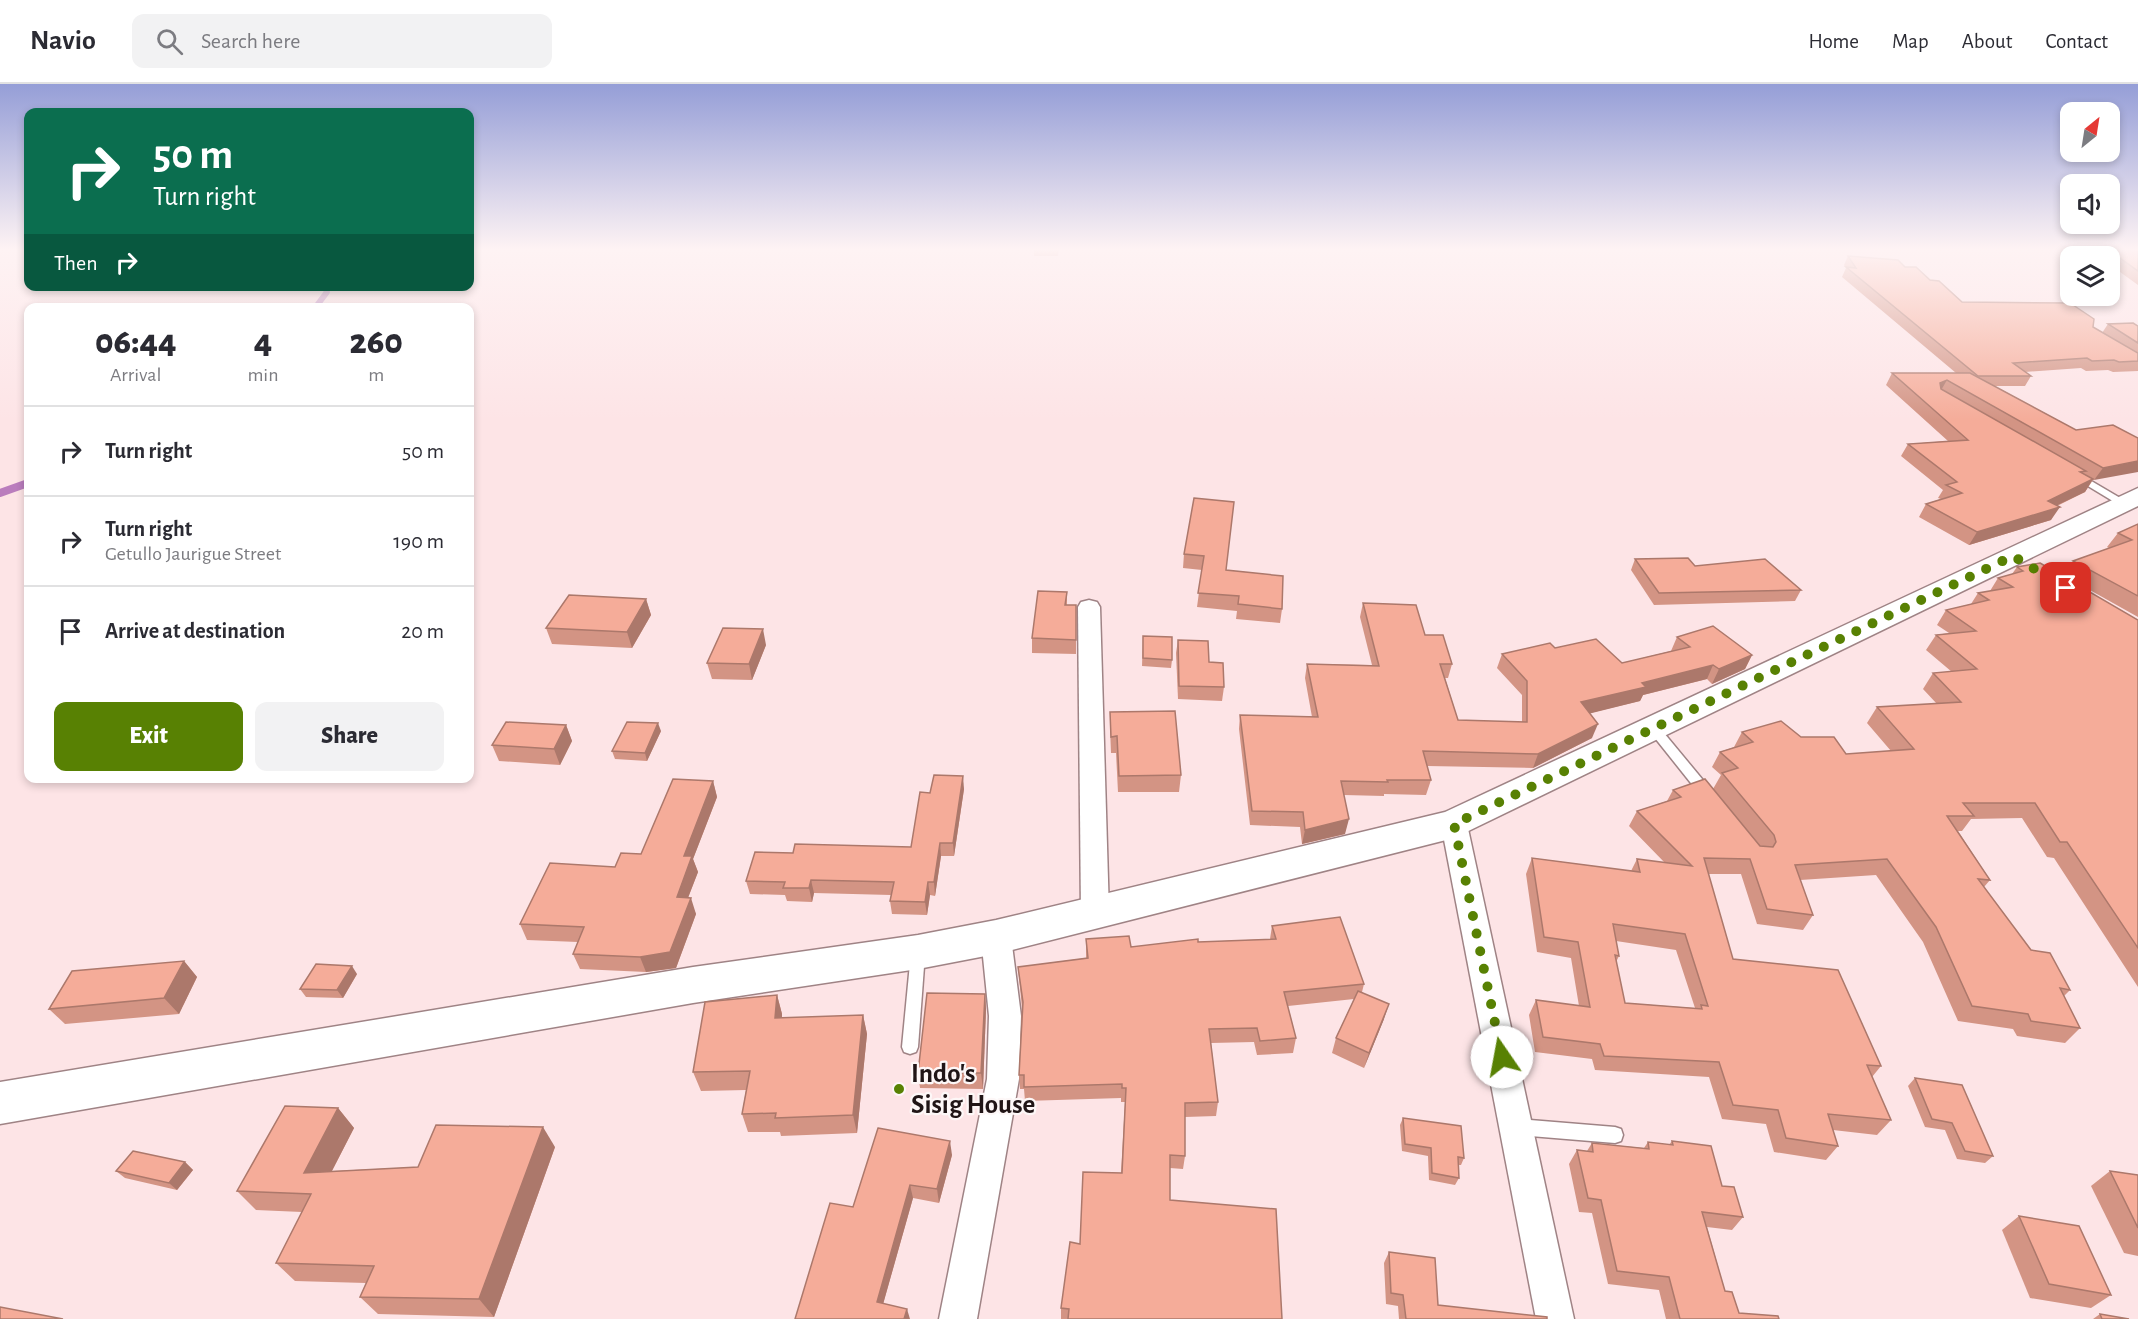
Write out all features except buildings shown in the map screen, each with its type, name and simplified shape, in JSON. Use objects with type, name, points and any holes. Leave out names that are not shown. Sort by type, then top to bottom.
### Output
[{"type":"main road","points":[[0,1103],[693,986],[996,938],[1454,824],[2022,561],[2131,500]]},
{"type":"street","points":[[1089,607],[1095,914]]},
{"type":"street","points":[[1454,824],[1555,1319]]},
{"type":"street","points":[[958,1319],[1003,1079],[1005,1016],[996,938]]},
{"type":"lane","points":[[2066,470],[2131,500]]},
{"type":"lane","points":[[1654,730],[1713,802]]},
{"type":"lane","points":[[909,1047],[918,952]]},
{"type":"lane","points":[[1517,1127],[1615,1135]]},
{"type":"waterway","points":[[0,493],[24,484]]},
{"type":"place","name":"Indo's Sisig House","points":[[899,1089]]},
{"type":"route","points":[[1502,1057],[1454,824],[2013,556],[2066,588]]}]
